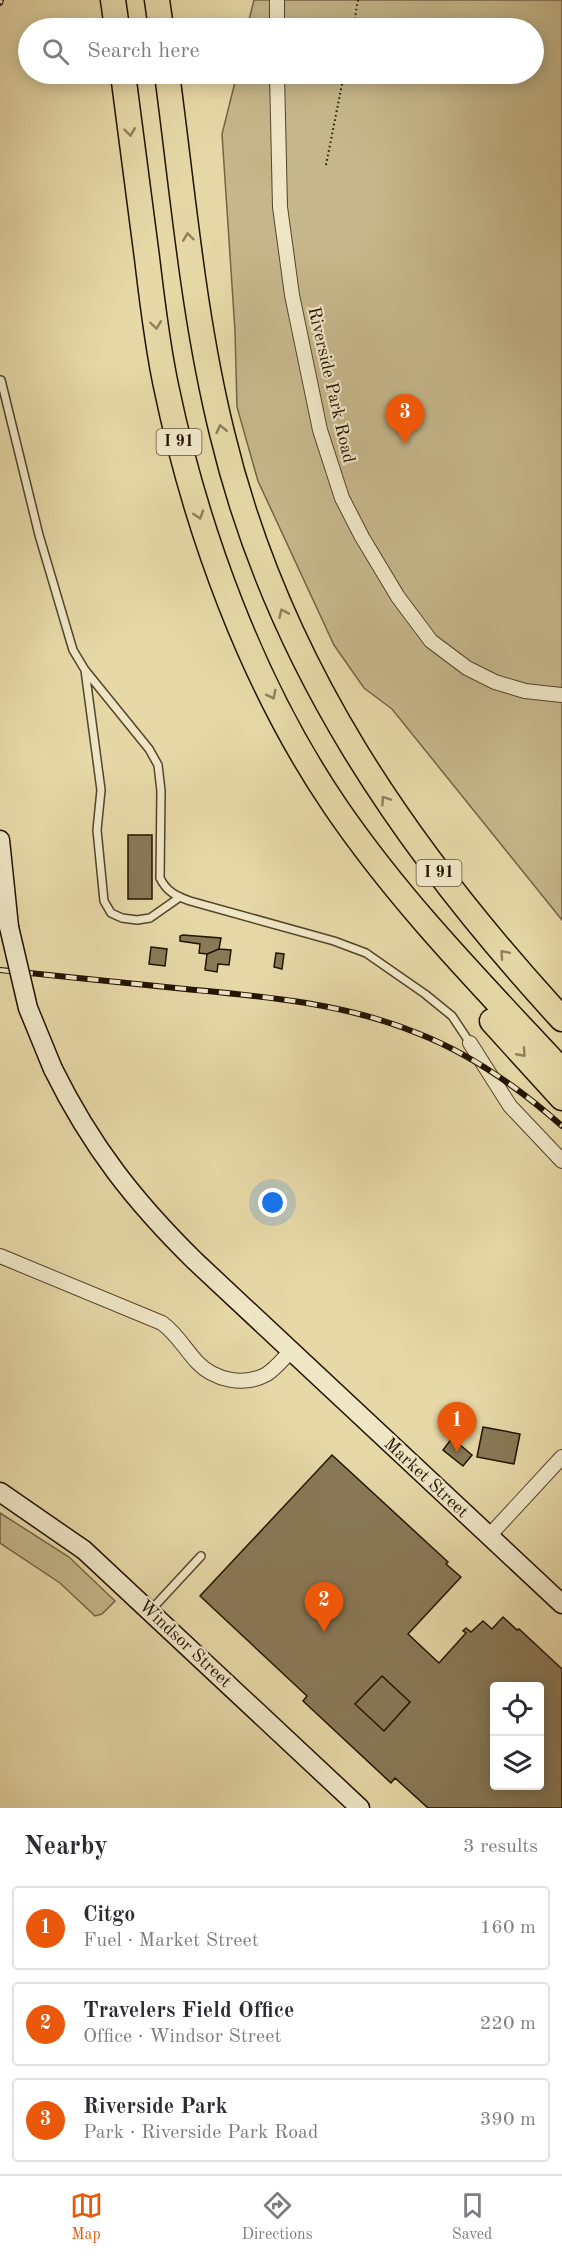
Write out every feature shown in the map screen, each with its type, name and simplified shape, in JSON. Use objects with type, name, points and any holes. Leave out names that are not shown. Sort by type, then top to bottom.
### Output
[{"type":"highway","points":[[113,0],[116,18]]},
{"type":"highway","points":[[157,0],[160,18]]},
{"type":"highway","name":"I 91","points":[[124,84],[163,373],[184,463],[210,549],[247,642],[304,754],[334,805],[399,891],[464,967],[562,1071]]},
{"type":"highway","name":"I 91","points":[[168,84],[199,320],[211,386],[240,500],[275,596],[323,696],[384,798],[452,890],[552,1004],[562,1019]]},
{"type":"highway","points":[[399,891],[418,932],[435,957],[562,1098]]},
{"type":"main road","name":"Market Street","points":[[0,840],[9,927],[28,1008],[53,1069],[93,1142],[132,1195],[188,1254],[562,1604]]},
{"type":"main road","name":"Windsor Street","points":[[0,1492],[84,1550],[360,1808]]},
{"type":"street","points":[[276,0],[277,18]]},
{"type":"street","name":"Riverside Park Road","points":[[277,84],[280,207],[292,295],[320,430],[342,498],[398,597],[431,641],[467,668],[495,682],[534,693],[562,694]]},
{"type":"street","points":[[470,1043],[510,1106],[562,1161]]},
{"type":"street","points":[[0,1256],[162,1323],[177,1335],[206,1370],[222,1378],[241,1381],[261,1377],[273,1369],[291,1351]]},
{"type":"street","points":[[489,1536],[562,1457]]},
{"type":"lane","points":[[1,380],[39,535],[73,650],[85,670],[149,749],[158,765],[161,813],[160,878],[165,887],[180,897],[334,941],[366,953],[452,1016],[470,1043]]},
{"type":"lane","points":[[85,670],[101,790],[97,830],[104,901],[111,913],[122,918],[136,920],[150,918],[180,897]]},
{"type":"lane","points":[[150,1611],[201,1556]]},
{"type":"path","points":[[355,18],[358,0]]},
{"type":"path","points":[[326,165],[342,84]]},
{"type":"shaded area","points":[[254,0],[562,0],[562,920],[392,709],[364,688],[334,645],[258,481],[237,407],[235,331],[222,134],[234,84],[544,84],[544,18],[250,18]]},
{"type":"shaded area","points":[[0,1513],[69,1557],[115,1601],[102,1614],[95,1616],[60,1583],[0,1543]]},
{"type":"building","points":[[128,835],[152,835],[152,899],[128,899]]},
{"type":"building","points":[[180,936],[221,938],[219,949],[207,954],[199,953],[200,944],[180,941]]},
{"type":"building","points":[[151,947],[167,949],[165,966],[149,964]]},
{"type":"building","points":[[219,949],[231,950],[229,965],[218,964],[217,972],[205,970],[207,954]]},
{"type":"building","points":[[276,953],[284,954],[282,969],[274,967]]},
{"type":"building","points":[[483,1427],[520,1434],[514,1464],[477,1457]]},
{"type":"building","points":[[452,1438],[472,1455],[463,1466],[443,1450]]},
{"type":"building","points":[[332,1455],[448,1562],[446,1564],[461,1577],[408,1634],[439,1663],[466,1633],[463,1631],[466,1628],[471,1632],[483,1621],[492,1629],[503,1617],[562,1669],[562,1808],[428,1808],[395,1778],[391,1783],[303,1701],[307,1696],[200,1596]],"holes":[[[382,1676],[410,1702],[384,1731],[355,1704]]]},
{"type":"building","points":[[382,1676],[410,1702],[384,1731],[355,1704]]},
{"type":"railway","points":[[0,970],[279,999],[363,1015],[417,1033],[456,1051],[511,1085],[562,1126]]},
{"type":"place","name":"Riverside Park","points":[[405,444]]},
{"type":"place","name":"Citgo","points":[[457,1452]]},
{"type":"place","name":"Travelers Field Office","points":[[324,1632]]}]
